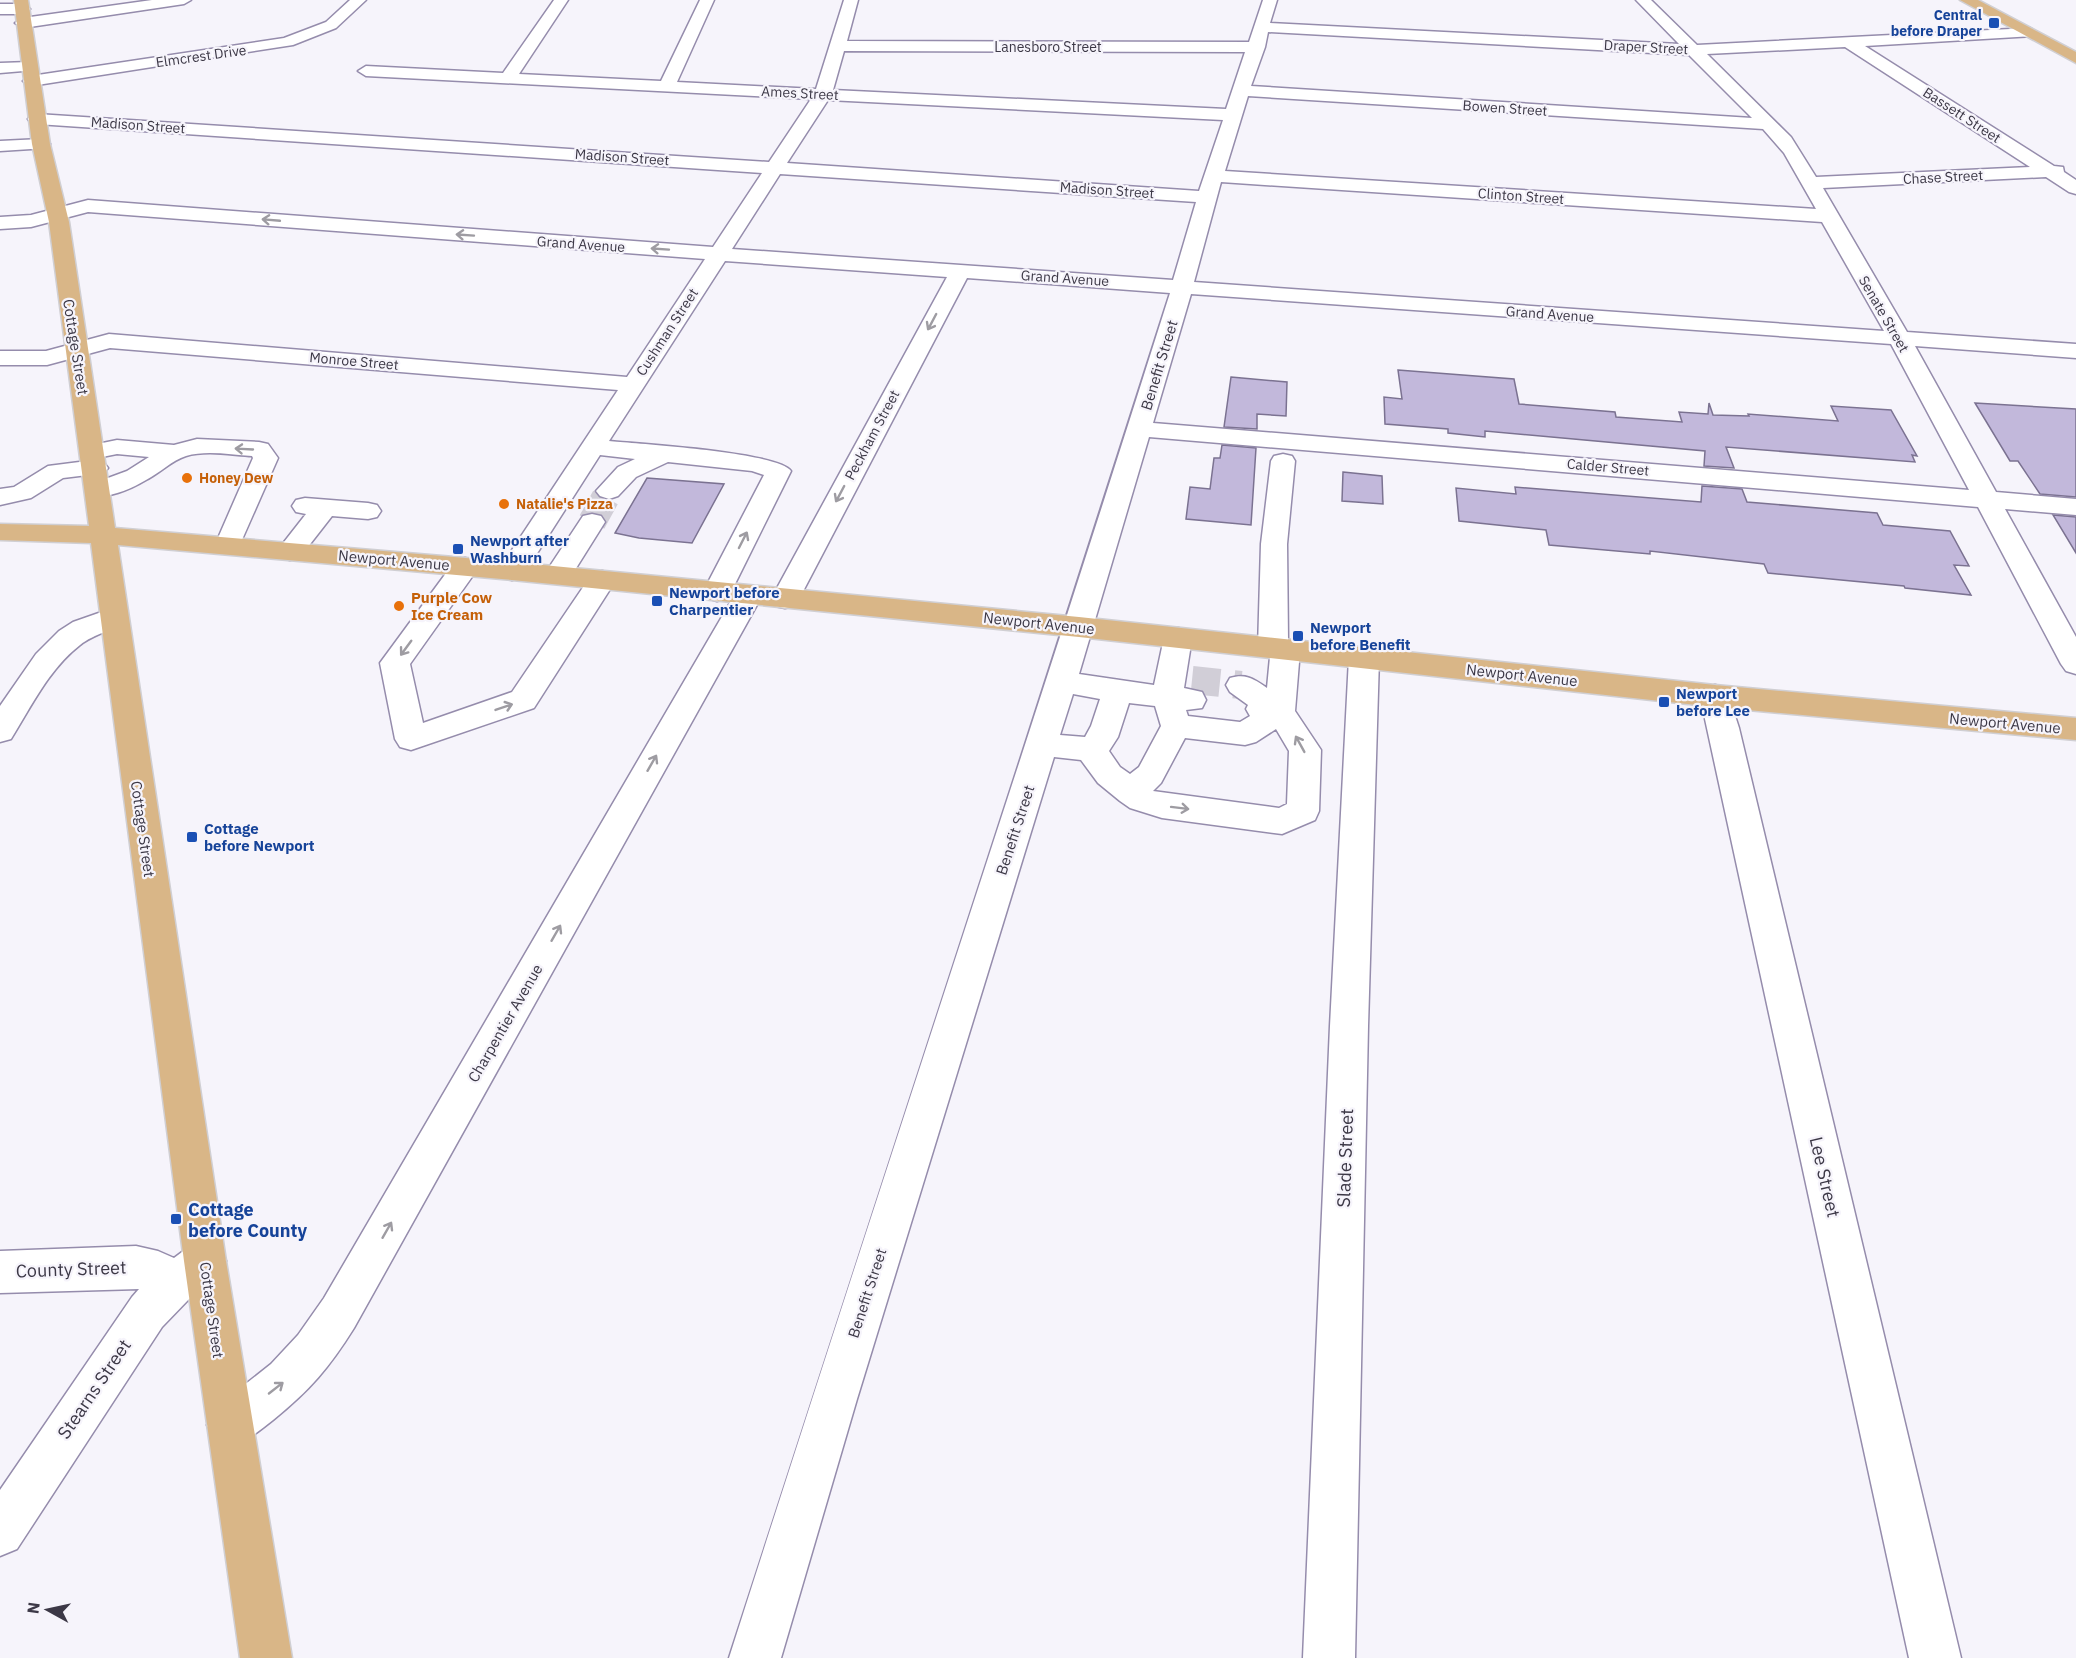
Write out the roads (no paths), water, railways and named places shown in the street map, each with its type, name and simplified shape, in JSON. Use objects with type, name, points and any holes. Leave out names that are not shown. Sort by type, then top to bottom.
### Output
[{"type":"main road","points":[[1967,0],[2076,58]]},
{"type":"main road","name":"Cottage Street","points":[[22,10],[41,144],[56,214],[104,535],[190,1272],[230,1425],[266,1658]]},
{"type":"main road","name":"Newport Avenue","points":[[0,532],[104,535],[558,575],[1079,627],[1715,696],[2076,729]]},
{"type":"street","points":[[0,9],[22,10],[184,0]]},
{"type":"street","name":"Elmcrest Drive","points":[[0,68],[30,74],[287,42],[331,26],[359,0]]},
{"type":"street","points":[[508,78],[561,0]]},
{"type":"street","points":[[667,85],[707,0]]},
{"type":"street","name":"Cushman Street","points":[[512,571],[823,94],[851,0]]},
{"type":"street","name":"Benefit Street","points":[[755,1658],[834,1399],[1062,682],[1208,197],[1270,0]]},
{"type":"street","name":"Senate Street","points":[[1643,0],[1785,141],[1899,338],[2076,664]]},
{"type":"street","name":"Draper Street","points":[[1260,37],[1693,50],[2030,33]]},
{"type":"street","name":"Lanesboro Street","points":[[839,46],[1260,37]]},
{"type":"street","name":"Bassett Street","points":[[1848,42],[2076,188]]},
{"type":"street","name":"Ames Street","points":[[366,71],[1234,115]]},
{"type":"street","name":"Bowen Street","points":[[1242,92],[1768,124]]},
{"type":"street","name":"Madison Street","points":[[38,119],[1208,197]]},
{"type":"street","points":[[0,146],[41,144]]},
{"type":"street","name":"Chase Street","points":[[1811,183],[2076,170]]},
{"type":"street","name":"Clinton Street","points":[[1215,176],[1828,216]]},
{"type":"street","name":"Grand Avenue","points":[[0,223],[31,221],[88,206],[718,254],[2076,351]]},
{"type":"street","name":"Peckham Street","points":[[785,599],[960,271]]},
{"type":"street","name":"Monroe Street","points":[[0,358],[47,358],[109,341],[632,384]]},
{"type":"street","name":"Calder Street","points":[[1139,429],[2076,507]]},
{"type":"street","points":[[0,497],[22,494],[57,471],[95,470],[136,476],[174,452],[197,446],[259,449],[266,459],[228,545]]},
{"type":"street","points":[[95,470],[117,447],[174,452]]},
{"type":"street","points":[[592,447],[664,455]]},
{"type":"street","points":[[609,491],[627,472],[664,455]]},
{"type":"street","name":"Charpentier Avenue","points":[[230,1425],[286,1380],[314,1351],[339,1312],[733,594],[778,471],[755,464],[664,455]]},
{"type":"street","points":[[1091,750],[1116,788],[1141,800],[1162,806],[1282,822],[1303,811],[1305,750],[1280,712],[1274,544],[1283,461]]},
{"type":"street","points":[[290,551],[315,507],[368,511]]},
{"type":"street","points":[[558,575],[592,522]]},
{"type":"street","points":[[465,567],[395,663],[411,739],[523,700],[602,580]]},
{"type":"street","points":[[0,731],[46,662],[61,645],[82,629],[113,617]]},
{"type":"street","points":[[1116,788],[1150,775],[1179,696],[1179,638]]},
{"type":"street","name":"Slade Street","points":[[1329,1658],[1348,1038],[1364,658]]},
{"type":"street","points":[[1062,682],[1117,692],[1179,696],[1245,734],[1280,712]]},
{"type":"street","points":[[1042,743],[1091,750],[1103,740],[1117,692]]},
{"type":"street","points":[[1239,695],[1280,712]]},
{"type":"street","name":"Lee Street","points":[[1715,696],[1935,1658]]},
{"type":"street","name":"County Street","points":[[0,1272],[136,1267],[158,1272],[190,1272]]},
{"type":"street","name":"Stearns Street","points":[[0,1532],[124,1343],[147,1312],[190,1272]]},
{"type":"tunnel","points":[[592,522],[609,491]]},
{"type":"tunnel","points":[[1192,680],[1241,685]]},
{"type":"place","name":"Central before Draper","points":[[1994,23]]},
{"type":"place","name":"Honey Dew","points":[[187,478]]},
{"type":"place","name":"Natalie's Pizza","points":[[504,504]]},
{"type":"place","name":"Newport after Washburn","points":[[458,549]]},
{"type":"place","name":"Newport before Charpentier","points":[[657,601]]},
{"type":"place","name":"Purple Cow Ice Cream","points":[[399,606]]},
{"type":"place","name":"Newport before Benefit","points":[[1298,636]]},
{"type":"place","name":"Newport before Lee","points":[[1664,702]]},
{"type":"place","name":"Cottage before Newport","points":[[192,837]]},
{"type":"place","name":"Cottage before County","points":[[176,1219]]}]
